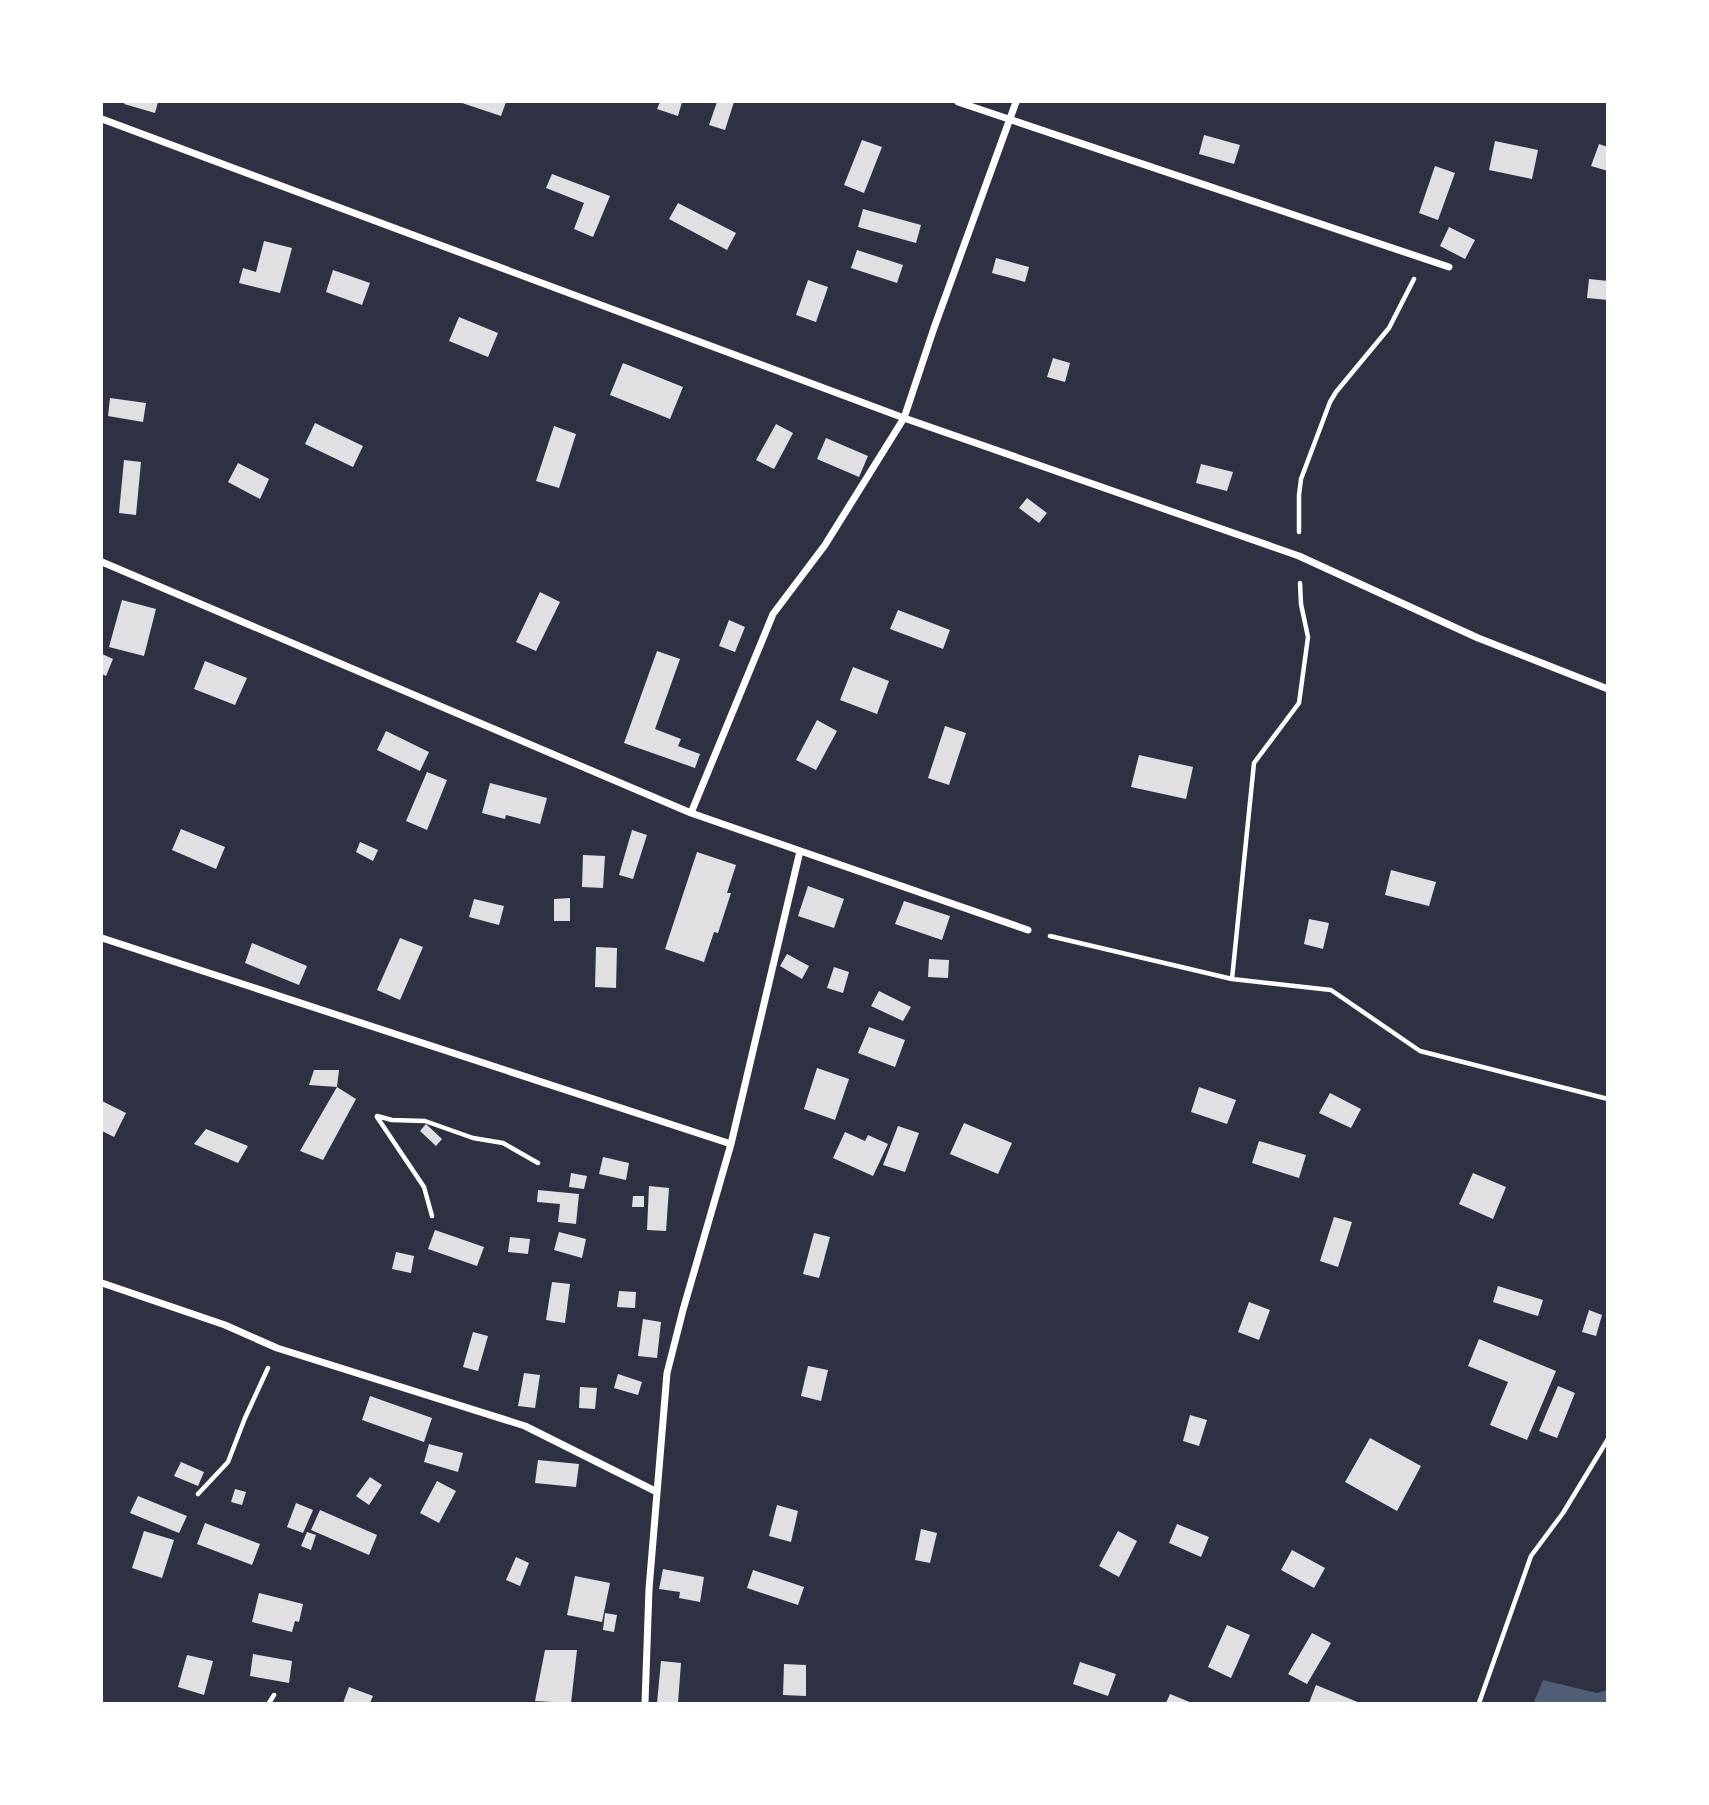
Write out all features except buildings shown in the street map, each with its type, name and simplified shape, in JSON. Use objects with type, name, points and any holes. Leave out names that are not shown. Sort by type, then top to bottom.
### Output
[{"type":"street","points":[[958,102],[1449,267]]},
{"type":"street","points":[[691,813],[773,614],[825,545],[904,418],[1016,102]]},
{"type":"street","points":[[102,119],[904,418],[1298,556],[1478,638],[1608,689]]},
{"type":"street","points":[[102,562],[691,813],[1028,930]]},
{"type":"street","points":[[645,1703],[667,1373],[731,1144],[800,851]]},
{"type":"street","points":[[102,938],[731,1144]]},
{"type":"street","points":[[102,1283],[225,1325],[277,1348],[525,1426],[657,1492]]},
{"type":"path","points":[[1232,979],[1254,763],[1298,704],[1308,637],[1301,604],[1298,556],[1298,495],[1301,479],[1330,402],[1389,328],[1416,276],[1430,259]]},
{"type":"path","points":[[1028,930],[1232,979],[1331,990],[1420,1051],[1608,1099]]},
{"type":"path","points":[[432,1216],[424,1187],[377,1116],[392,1120],[425,1121],[473,1138],[503,1143],[538,1163]]},
{"type":"path","points":[[198,1494],[228,1462],[277,1348]]},
{"type":"path","points":[[1479,1703],[1531,1556],[1563,1513],[1608,1439]]},
{"type":"path","points":[[269,1703],[274,1695]]},
{"type":"water","points":[[1543,1680],[1597,1693],[1607,1690],[1607,1703],[1534,1702]]}]
